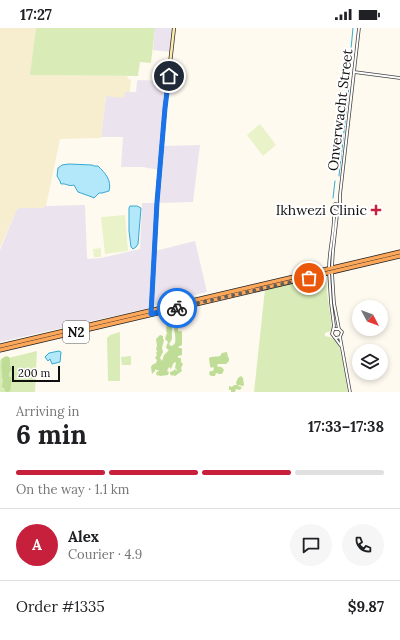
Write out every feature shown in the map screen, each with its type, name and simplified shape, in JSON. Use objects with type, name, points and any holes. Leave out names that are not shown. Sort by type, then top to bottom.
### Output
[{"type":"highway","name":"N2","points":[[0,346],[331,270],[400,252]]},
{"type":"highway","name":"N2","points":[[331,270],[400,256]]},
{"type":"highway","name":"N2","points":[[0,350],[151,312]]},
{"type":"main road","points":[[151,312],[157,202],[174,28]]},
{"type":"street","name":"Onverwacht Street","points":[[340,205],[359,28]]},
{"type":"street","points":[[354,72],[400,78]]},
{"type":"street","name":"Onverwacht Street","points":[[336,203],[340,195]]},
{"type":"street","points":[[341,346],[332,334],[334,326],[330,293],[331,270],[336,222],[337,215],[341,208],[340,205],[336,203],[332,206],[334,217],[330,248],[331,270],[334,302],[339,328],[342,332],[340,337],[341,346],[350,392]]},
{"type":"street","points":[[334,211],[340,211]]},
{"type":"street","points":[[334,330],[339,328]]},
{"type":"street","points":[[336,338],[340,337]]},
{"type":"shaded area","points":[[0,28],[36,28],[31,75],[127,76],[128,79],[131,80],[130,92],[125,92],[124,98],[106,96],[101,138],[60,139],[46,206],[44,206],[44,208],[17,209],[0,248]]},
{"type":"shaded area","points":[[155,28],[175,28],[172,52],[153,50]]},
{"type":"shaded area","points":[[138,80],[168,81],[162,146],[200,145],[193,202],[157,203],[160,170],[143,167],[121,167],[123,137],[101,137],[106,96],[125,92],[136,92]]},
{"type":"shaded area","points":[[142,203],[157,203],[155,251],[195,241],[207,292],[158,304],[145,309],[0,342],[0,250],[17,209],[46,206],[85,205],[88,259],[101,258],[140,249]]},
{"type":"green space","points":[[36,28],[155,28],[151,63],[140,62],[138,76],[30,75]]},
{"type":"green space","points":[[260,124],[276,145],[263,156],[247,135]]},
{"type":"green space","points":[[125,215],[128,251],[105,254],[101,217]]},
{"type":"green space","points":[[101,248],[101,257],[94,257],[93,249]]},
{"type":"green space","points":[[325,276],[326,278],[332,327],[331,331],[325,333],[325,336],[335,340],[339,345],[348,392],[254,392],[265,289]]},
{"type":"green space","points":[[166,318],[171,318],[172,322],[172,339],[169,344],[171,346],[174,345],[175,342],[175,327],[173,324],[175,320],[176,324],[178,325],[178,331],[182,332],[182,345],[178,347],[182,349],[182,355],[178,356],[178,358],[181,358],[181,362],[183,364],[181,368],[182,371],[175,376],[170,374],[170,372],[175,369],[176,371],[177,370],[175,368],[175,362],[171,369],[169,367],[167,371],[169,372],[168,375],[157,376],[156,373],[159,370],[155,369],[152,374],[151,367],[157,360],[155,358],[158,350],[157,351],[156,349],[156,339],[160,335],[163,336],[163,352],[160,358],[162,361],[164,355],[169,350],[166,347],[168,342],[165,339],[167,333]]},
{"type":"green space","points":[[120,332],[120,381],[108,381],[107,338],[110,335]]},
{"type":"green space","points":[[37,351],[35,392],[0,392],[0,360]]},
{"type":"green space","points":[[227,352],[229,361],[226,364],[217,365],[224,370],[222,374],[216,373],[215,376],[211,376],[209,374],[210,371],[213,371],[214,368],[211,368],[210,366],[209,358],[220,356],[222,353]]},
{"type":"green space","points":[[6,356],[9,357],[12,369],[9,373],[9,377],[11,377],[10,392],[4,391],[5,389],[2,387],[3,380],[1,359]]},
{"type":"green space","points":[[131,356],[131,365],[122,365],[121,357]]},
{"type":"green space","points":[[241,376],[243,378],[244,385],[238,386],[242,387],[240,390],[236,389],[235,392],[231,392],[231,390],[229,390],[229,386],[232,387],[237,385],[236,383],[238,378]]},
{"type":"water","points":[[62,165],[98,166],[109,180],[109,191],[99,193],[94,198],[78,192],[74,185],[71,186],[61,184],[57,176],[58,168]]},
{"type":"water","points":[[130,206],[137,206],[141,208],[138,244],[133,249],[131,247],[129,231]]},
{"type":"water","points":[[61,352],[60,362],[52,364],[50,359],[48,361],[45,357],[49,353]]},
{"type":"waterway","points":[[349,70],[353,28]]},
{"type":"waterway","points":[[339,176],[349,86],[348,73]]},
{"type":"waterway","points":[[333,198],[335,181]]},
{"type":"way so far","points":[[177,308],[309,278]]},
{"type":"place","name":"Ikhwezi Clinic","points":[[376,210]]},
{"type":"route","points":[[169,76],[157,202],[151,314],[177,308]]}]
